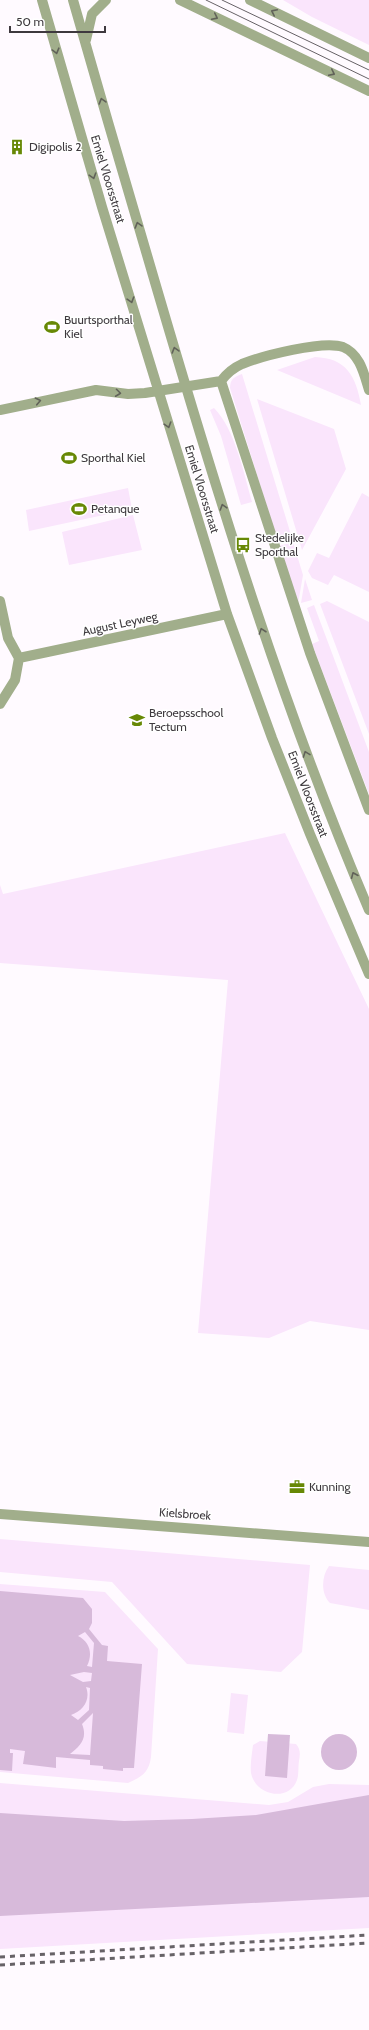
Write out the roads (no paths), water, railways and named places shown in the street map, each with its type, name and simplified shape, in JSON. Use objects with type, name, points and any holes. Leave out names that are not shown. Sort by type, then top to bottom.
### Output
[{"type":"street","name":"Emiel Vloorsstraat","points":[[42,0],[59,62],[158,392],[227,614],[272,738],[310,834],[369,974]]},
{"type":"street","name":"Emiel Vloorsstraat","points":[[73,0],[186,388],[259,622],[314,778],[369,910]]},
{"type":"street","points":[[85,44],[92,14],[106,0]]},
{"type":"street","points":[[180,0],[369,91]]},
{"type":"street","points":[[250,0],[369,58]]},
{"type":"street","points":[[0,410],[96,390],[128,394],[158,392],[221,381],[228,372],[242,364],[313,345],[329,344],[344,348],[360,363],[369,390]]},
{"type":"street","points":[[221,381],[310,653],[369,810]]},
{"type":"street","points":[[0,601],[8,638],[19,658],[15,680],[0,704]]},
{"type":"street","name":"August Leyweg","points":[[19,658],[227,614]]},
{"type":"street","name":"Kielsbroek","points":[[0,1514],[369,1542]]},
{"type":"tram line","points":[[206,0],[369,79]]},
{"type":"tram line","points":[[222,0],[369,70]]},
{"type":"railway","points":[[0,1957],[369,1935]]},
{"type":"railway","points":[[0,1965],[369,1943]]},
{"type":"place","name":"Digipolis 2","points":[[17,147]]},
{"type":"place","name":"Buurtsporthal Kiel","points":[[52,327]]},
{"type":"place","name":"Sporthal Kiel","points":[[69,458]]},
{"type":"place","name":"Petanque","points":[[79,509]]},
{"type":"place","name":"Stedelijke Sporthal","points":[[243,545]]},
{"type":"place","name":"Beroepsschool Tectum","points":[[137,720]]},
{"type":"place","name":"Kunning","points":[[297,1487]]}]
